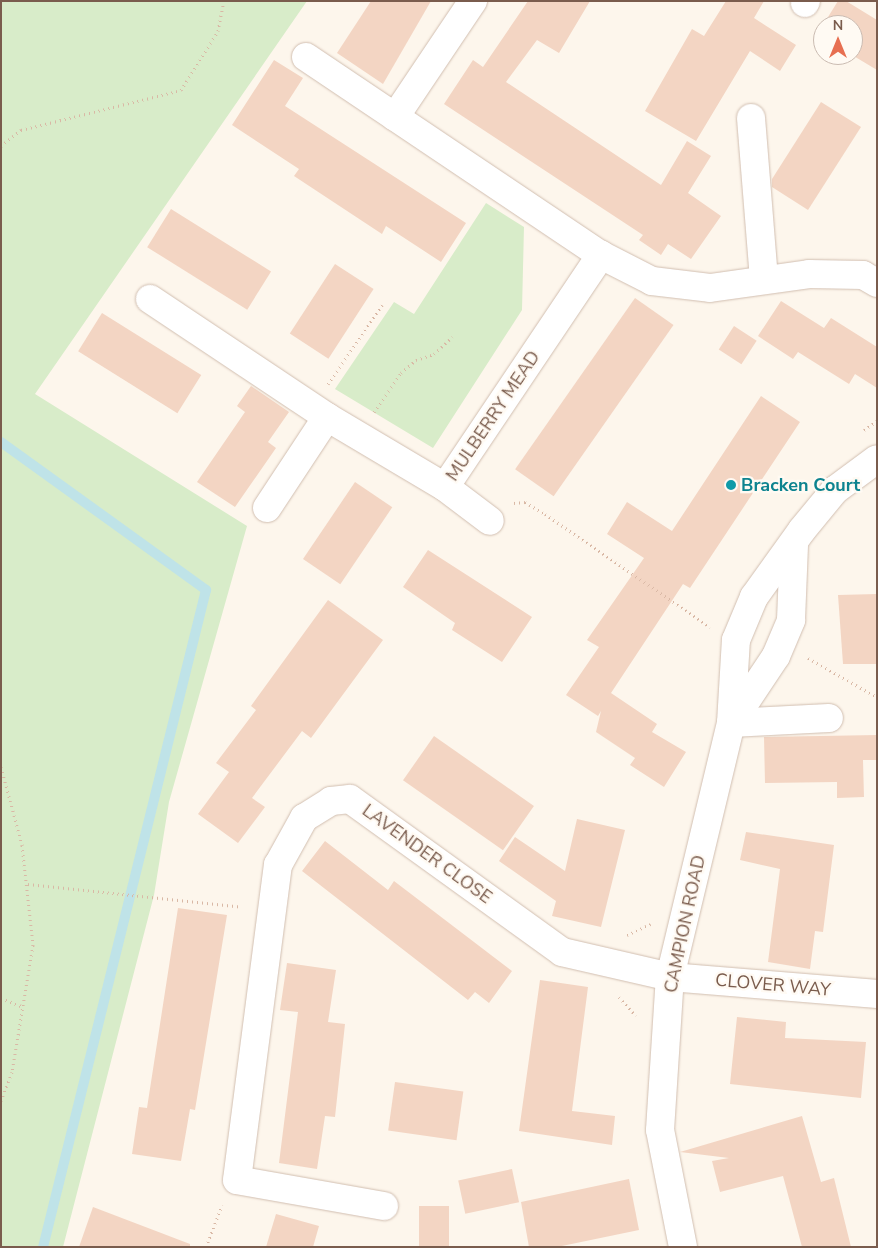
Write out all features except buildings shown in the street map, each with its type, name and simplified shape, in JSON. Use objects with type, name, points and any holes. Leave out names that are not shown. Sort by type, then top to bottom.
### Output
[{"type":"street","points":[[395,117],[473,1]]},
{"type":"street","points":[[306,58],[601,255],[652,281],[710,288],[764,278],[863,276],[877,283]]},
{"type":"street","points":[[751,118],[764,278]]},
{"type":"street","name":"MULBERRY MEAD","points":[[150,299],[320,412],[445,487],[601,255]]},
{"type":"street","points":[[267,508],[320,412]]},
{"type":"street","name":"CAMPION ROAD","points":[[683,1247],[660,1130],[670,977],[731,723],[741,622],[835,490],[877,459]]},
{"type":"street","points":[[445,487],[490,521]]},
{"type":"street","name":"CAMPION ROAD","points":[[731,723],[776,656],[791,620],[794,545]]},
{"type":"street","points":[[731,723],[829,718]]},
{"type":"street","name":"LAVENDER CLOSE","points":[[237,1180],[278,865],[304,818],[331,801],[350,799],[562,952],[670,977]]},
{"type":"street","name":"CLOVER WAY","points":[[670,977],[877,994]]},
{"type":"street","points":[[237,1180],[384,1206]]},
{"type":"path","points":[[1,146],[21,130],[182,90],[218,31],[224,1]]},
{"type":"path","points":[[320,412],[382,305]]},
{"type":"path","points":[[359,436],[401,373],[416,360],[434,354],[452,337]]},
{"type":"path","points":[[490,521],[501,504],[525,502],[712,629]]},
{"type":"path","points":[[1,766],[28,884],[33,945],[12,1072],[1,1101]]},
{"type":"path","points":[[28,884],[102,890],[271,910]]},
{"type":"path","points":[[1,998],[23,1007]]},
{"type":"path","points":[[206,1247],[226,1195],[237,1180]]},
{"type":"green space","points":[[1,1],[307,1],[35,394],[247,526],[169,802],[154,895],[63,1247],[1,1247]]},
{"type":"green space","points":[[486,203],[524,227],[522,310],[433,448],[335,389],[394,302],[414,314]]},
{"type":"waterway","points":[[1,442],[206,590],[43,1247]]},
{"type":"place","name":"Bracken Court","points":[[731,485]]}]
